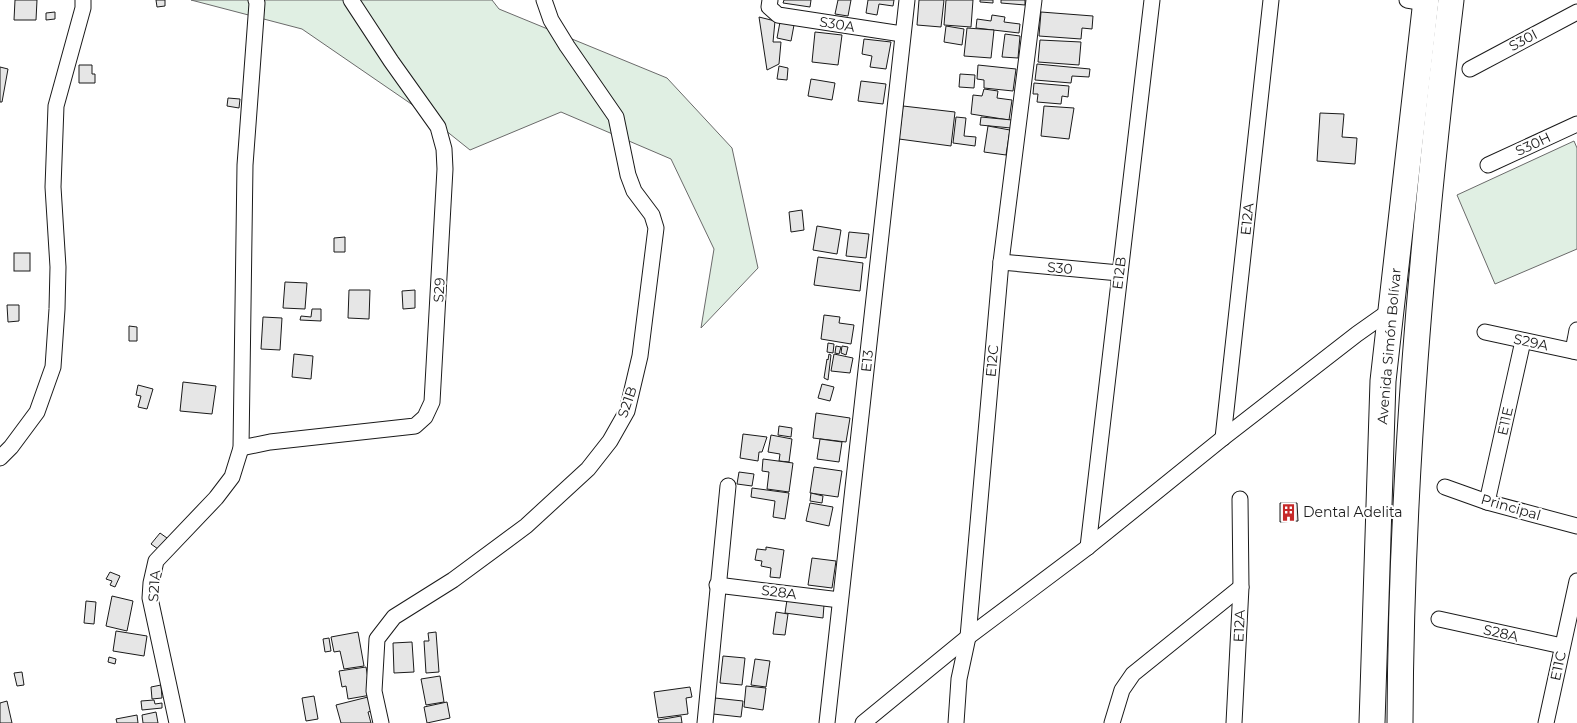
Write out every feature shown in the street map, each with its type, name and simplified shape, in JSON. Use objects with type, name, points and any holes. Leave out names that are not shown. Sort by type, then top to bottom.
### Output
[{"type":"highway","name":"Avenida Simón Bolívar","points":[[1400,723],[1406,493],[1435,134],[1451,0]]},
{"type":"highway","name":"Avenida Simón Bolívar","points":[[1372,723],[1383,381],[1419,1]]},
{"type":"street","points":[[0,458],[11,447],[37,412],[53,367],[58,267],[53,187],[56,106],[83,8],[83,0]]},
{"type":"street","name":"S21A","points":[[177,723],[150,598],[151,583],[156,561],[216,498],[232,477],[241,448],[245,165],[256,0]]},
{"type":"street","name":"S29","points":[[241,448],[270,442],[415,426],[425,417],[432,402],[446,169],[444,149],[438,127],[351,0]]},
{"type":"street","name":"S21B","points":[[381,723],[374,691],[377,639],[394,617],[453,580],[526,526],[588,469],[610,441],[627,411],[640,356],[656,228],[652,215],[634,191],[628,176],[616,117],[567,46],[551,20],[544,0]]},
{"type":"street","name":"E13","points":[[827,723],[907,0]]},
{"type":"street","name":"E12C","points":[[956,723],[958,685],[968,637],[1001,262],[1034,0]]},
{"type":"street","name":"E12B","points":[[1088,546],[1152,0]]},
{"type":"street","name":"E12A","points":[[1223,438],[1270,0]]},
{"type":"street","name":"S30A","points":[[771,6],[778,15],[902,34]]},
{"type":"street","name":"S30I","points":[[1470,69],[1577,12]]},
{"type":"street","name":"S30H","points":[[1488,165],[1577,124]]},
{"type":"street","name":"S30","points":[[1001,262],[1119,273]]},
{"type":"street","points":[[863,723],[968,637],[1088,546],[1357,334],[1391,310]]},
{"type":"street","points":[[1575,352],[1577,330]]},
{"type":"street","name":"S29A","points":[[1485,332],[1575,352]]},
{"type":"street","name":"E11E","points":[[1487,502],[1522,341]]},
{"type":"street","points":[[705,723],[728,486]]},
{"type":"street","name":"Principal","points":[[1445,487],[1487,502],[1577,526]]},
{"type":"street","name":"E12A","points":[[1234,723],[1241,587],[1240,499]]},
{"type":"street","name":"E11C","points":[[1546,723],[1577,581]]},
{"type":"street","name":"S28A","points":[[718,585],[840,600]]},
{"type":"street","points":[[1112,723],[1122,690],[1133,674],[1241,587]]},
{"type":"street","name":"S28A","points":[[1439,619],[1562,646]]},
{"type":"green space","points":[[191,0],[492,0],[499,9],[667,78],[732,148],[758,268],[701,328],[714,249],[671,159],[561,112],[470,150],[420,110],[302,29]]},
{"type":"green space","points":[[1574,141],[1577,148],[1577,249],[1495,284],[1457,195]]},
{"type":"building","points":[[15,0],[37,0],[36,20],[14,20]]},
{"type":"building","points":[[156,0],[165,0],[165,6],[157,7]]},
{"type":"building","points":[[784,0],[811,0],[810,7],[783,3]]},
{"type":"building","points":[[838,0],[851,0],[848,16],[835,14]]},
{"type":"building","points":[[868,0],[894,0],[893,6],[879,4],[877,15],[866,13]]},
{"type":"building","points":[[919,0],[944,0],[941,27],[917,25]]},
{"type":"building","points":[[946,0],[973,0],[971,27],[944,25]]},
{"type":"building","points":[[980,0],[993,0],[993,3],[980,2]]},
{"type":"building","points":[[1001,0],[1025,0],[1025,5],[1001,3]]},
{"type":"building","points":[[55,12],[55,19],[46,20],[46,13]]},
{"type":"building","points":[[1041,12],[1093,16],[1092,29],[1082,28],[1081,39],[1039,36]]},
{"type":"building","points":[[992,15],[1005,17],[1004,22],[1020,24],[1019,33],[976,28],[977,19],[991,21]]},
{"type":"building","points":[[759,17],[775,21],[773,42],[781,42],[779,64],[767,70]]},
{"type":"building","points":[[780,22],[794,25],[791,41],[777,38]]},
{"type":"building","points":[[946,26],[964,29],[962,45],[944,42]]},
{"type":"building","points":[[967,28],[994,30],[991,58],[964,56]]},
{"type":"building","points":[[815,32],[842,35],[838,65],[812,62]]},
{"type":"building","points":[[1005,34],[1020,36],[1018,58],[1002,57]]},
{"type":"building","points":[[864,39],[891,42],[886,69],[870,67],[872,56],[862,54]]},
{"type":"building","points":[[1040,40],[1081,42],[1079,65],[1038,62]]},
{"type":"building","points":[[1037,64],[1090,69],[1089,77],[1072,76],[1071,83],[1035,80]]},
{"type":"building","points":[[79,65],[92,65],[95,83],[79,83]]},
{"type":"building","points":[[978,65],[1016,69],[1013,91],[984,88],[984,80],[977,79]]},
{"type":"building","points":[[779,66],[788,68],[787,80],[777,79]]},
{"type":"building","points":[[0,67],[8,69],[2,102],[0,102]]},
{"type":"building","points":[[960,74],[975,75],[974,88],[959,87]]},
{"type":"building","points":[[811,79],[835,83],[832,100],[808,96]]},
{"type":"building","points":[[861,81],[886,84],[883,104],[858,101]]},
{"type":"building","points":[[1034,83],[1069,86],[1068,97],[1062,96],[1061,104],[1037,102],[1038,94],[1033,94]]},
{"type":"building","points":[[984,89],[998,91],[997,98],[1012,100],[1009,120],[971,114],[973,95],[982,96]]},
{"type":"building","points":[[228,98],[240,99],[239,108],[227,106]]},
{"type":"building","points":[[903,106],[955,112],[951,146],[899,139]]},
{"type":"building","points":[[1044,106],[1074,108],[1069,139],[1041,136]]},
{"type":"building","points":[[1320,113],[1344,114],[1342,137],[1357,138],[1355,164],[1317,161]]},
{"type":"building","points":[[956,117],[966,118],[964,136],[976,137],[975,146],[953,143]]},
{"type":"building","points":[[981,117],[1012,120],[1011,128],[980,125]]},
{"type":"building","points":[[988,126],[1010,130],[1006,155],[984,152]]},
{"type":"building","points":[[802,210],[804,230],[791,232],[789,212]]},
{"type":"building","points":[[817,226],[841,230],[837,254],[813,250]]},
{"type":"building","points":[[849,232],[869,234],[866,258],[846,256]]},
{"type":"building","points":[[345,237],[345,252],[334,252],[334,238]]},
{"type":"building","points":[[14,253],[30,253],[30,271],[14,271]]},
{"type":"building","points":[[818,257],[863,263],[860,291],[814,285]]},
{"type":"building","points":[[285,282],[307,283],[305,309],[283,308]]},
{"type":"building","points":[[349,290],[370,290],[369,319],[348,318]]},
{"type":"building","points":[[415,290],[415,308],[403,309],[402,291]]},
{"type":"building","points":[[7,305],[19,305],[19,321],[8,322]]},
{"type":"building","points":[[312,309],[321,309],[321,321],[300,320],[301,316],[311,317]]},
{"type":"building","points":[[824,315],[840,317],[839,323],[854,325],[851,344],[821,339]]},
{"type":"building","points":[[263,317],[282,318],[280,350],[261,349]]},
{"type":"building","points":[[129,326],[137,327],[137,341],[129,341]]},
{"type":"building","points":[[828,343],[834,344],[833,353],[827,352]]},
{"type":"building","points":[[836,346],[841,347],[839,354],[835,353]]},
{"type":"building","points":[[842,346],[848,347],[846,355],[841,353]]},
{"type":"building","points":[[294,354],[313,356],[311,379],[292,377]]},
{"type":"building","points":[[829,354],[831,355],[828,380],[824,378]]},
{"type":"building","points":[[834,354],[853,358],[850,373],[831,371]]},
{"type":"building","points":[[183,382],[216,386],[212,414],[180,411]]},
{"type":"building","points":[[822,384],[834,387],[830,401],[818,398]]},
{"type":"building","points":[[138,385],[153,389],[147,409],[138,407],[141,396],[136,395]]},
{"type":"building","points":[[816,413],[850,418],[846,442],[813,438]]},
{"type":"building","points":[[779,426],[792,428],[791,437],[778,435]]},
{"type":"building","points":[[743,434],[767,437],[762,452],[759,452],[758,461],[740,458]]},
{"type":"building","points":[[771,435],[792,439],[789,462],[779,461],[780,454],[768,452]]},
{"type":"building","points":[[820,439],[842,442],[839,462],[817,459]]},
{"type":"building","points":[[763,459],[793,463],[789,492],[767,489],[769,472],[762,471]]},
{"type":"building","points":[[814,467],[842,471],[838,497],[810,493]]},
{"type":"building","points":[[739,472],[754,474],[752,486],[737,484]]},
{"type":"building","points":[[752,488],[789,493],[785,519],[773,517],[775,501],[751,497]]},
{"type":"building","points":[[811,493],[823,496],[822,503],[810,501]]},
{"type":"building","points":[[810,503],[833,507],[829,526],[806,521]]},
{"type":"building","name":"Dental Adelita","points":[[1280,503],[1297,503],[1298,521],[1280,522]]},
{"type":"building","points":[[160,533],[167,538],[158,549],[151,544]]},
{"type":"building","points":[[766,547],[784,550],[780,578],[770,577],[771,568],[761,566],[762,561],[755,560],[757,549],[766,550]]},
{"type":"building","points":[[812,558],[836,561],[832,588],[808,585]]},
{"type":"building","points":[[110,572],[120,576],[115,587],[110,585],[112,581],[106,579]]},
{"type":"building","points":[[112,596],[133,601],[127,631],[106,626]]},
{"type":"building","points":[[787,600],[824,605],[823,618],[785,613]]},
{"type":"building","points":[[86,601],[96,602],[94,624],[84,623]]},
{"type":"building","points":[[776,612],[788,614],[785,635],[773,634]]},
{"type":"building","points":[[116,631],[147,636],[144,656],[113,651]]},
{"type":"building","points":[[358,632],[364,666],[344,669],[340,651],[334,652],[331,637]]},
{"type":"building","points":[[436,632],[439,672],[426,673],[424,641],[429,641],[428,633]]},
{"type":"building","points":[[329,638],[331,651],[325,652],[323,639]]},
{"type":"building","points":[[412,642],[414,672],[394,673],[393,643]]},
{"type":"building","points":[[723,656],[745,658],[742,685],[720,683]]},
{"type":"building","points":[[109,657],[116,659],[115,664],[108,662]]},
{"type":"building","points":[[755,659],[770,661],[766,687],[751,685]]},
{"type":"building","points":[[366,667],[371,695],[348,699],[346,686],[342,687],[339,671]]},
{"type":"building","points":[[22,672],[24,685],[17,686],[14,673]]},
{"type":"building","points":[[440,676],[444,702],[426,705],[421,679]]},
{"type":"building","points":[[161,685],[162,698],[152,699],[151,687]]},
{"type":"building","points":[[746,686],[766,688],[763,710],[744,707]]},
{"type":"building","points":[[690,687],[692,697],[686,698],[688,714],[658,718],[654,692]]},
{"type":"building","points":[[314,696],[318,719],[306,721],[302,698]]},
{"type":"building","points":[[368,697],[372,711],[368,712],[371,723],[341,723],[336,705]]},
{"type":"building","points":[[715,698],[743,701],[741,717],[713,714]]},
{"type":"building","points":[[154,700],[155,704],[162,703],[162,708],[142,710],[141,701]]},
{"type":"building","points":[[7,701],[12,723],[0,723],[0,703]]},
{"type":"building","points":[[447,702],[450,718],[427,723],[424,707]]},
{"type":"building","points":[[156,712],[158,723],[143,723],[142,715]]},
{"type":"building","points":[[137,715],[138,723],[117,723],[116,719]]},
{"type":"building","points":[[681,716],[682,723],[659,723],[658,720]]},
{"type":"place","name":"Dental Adelita","points":[[1289,512]]}]
